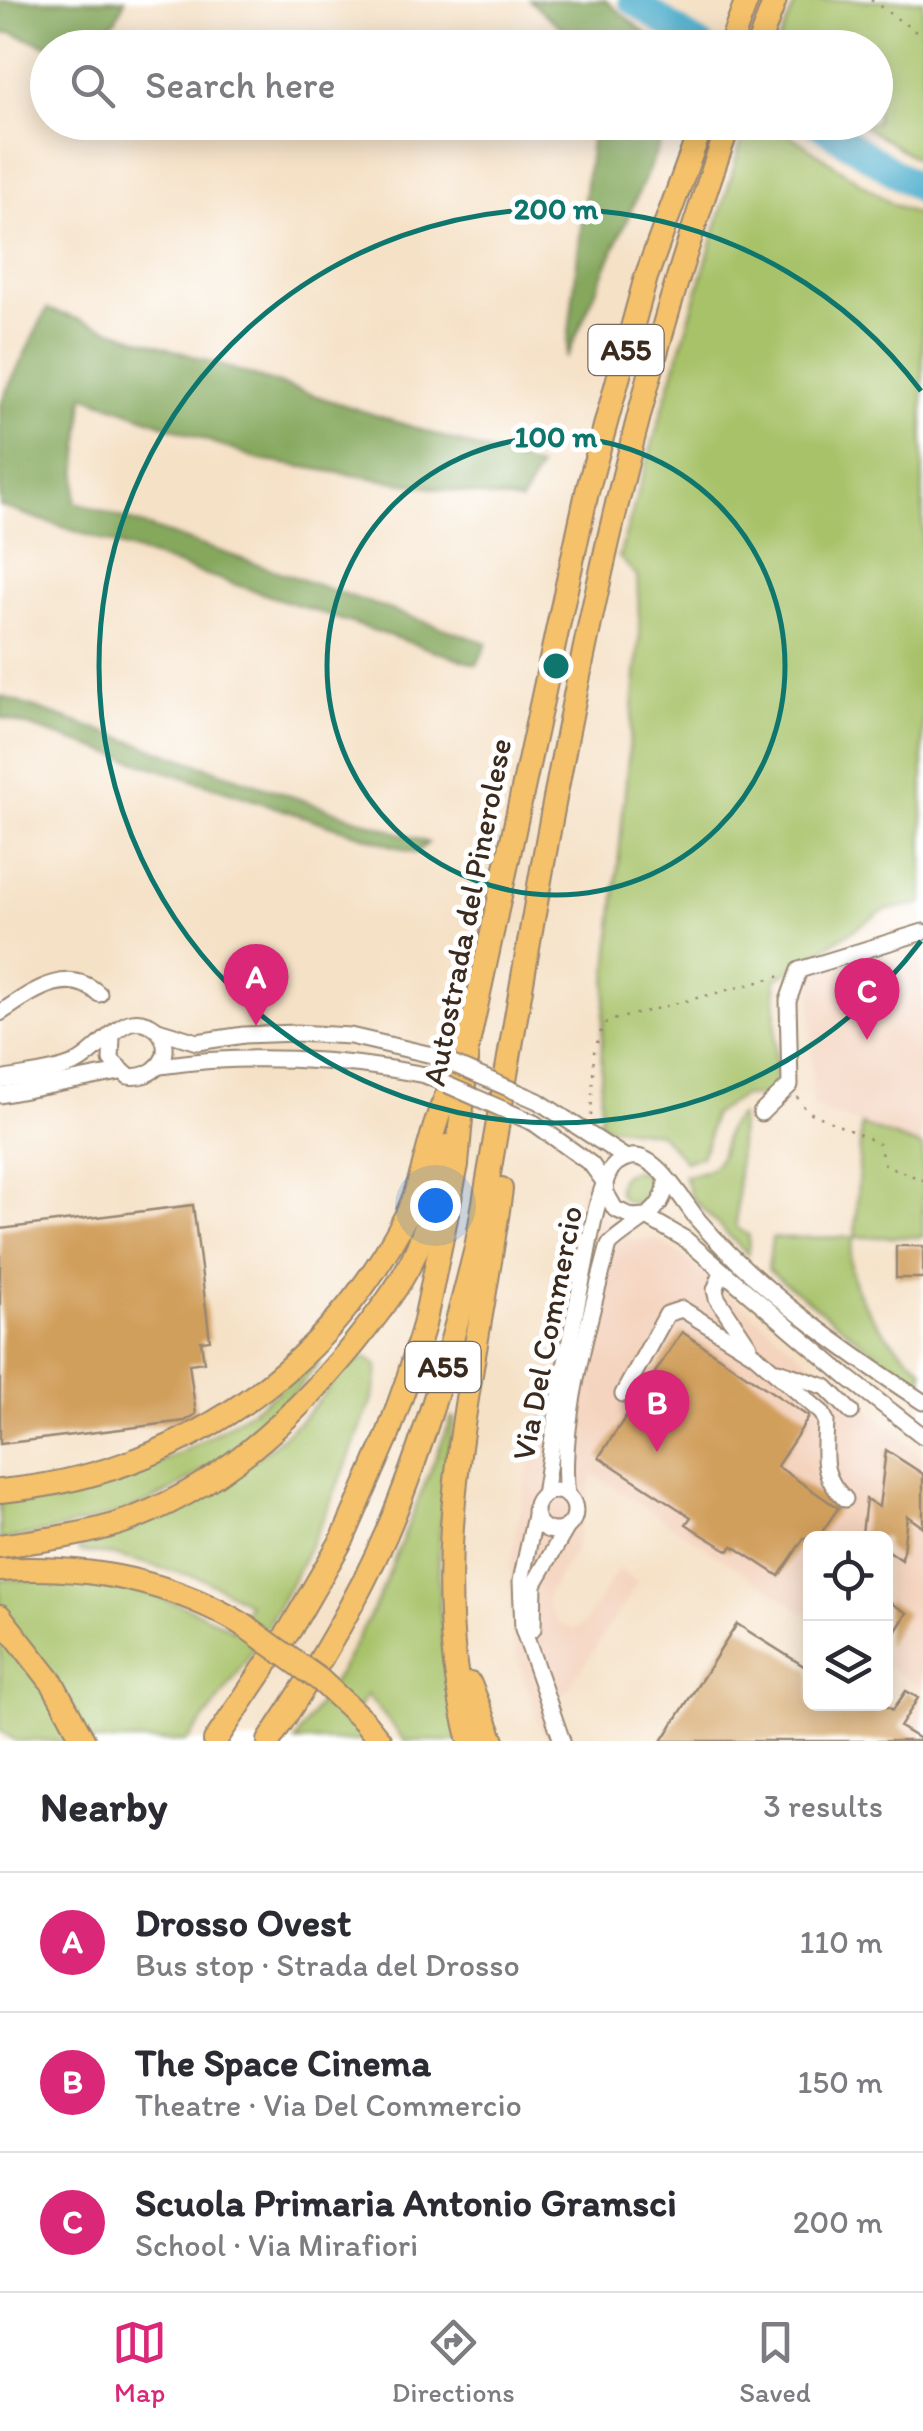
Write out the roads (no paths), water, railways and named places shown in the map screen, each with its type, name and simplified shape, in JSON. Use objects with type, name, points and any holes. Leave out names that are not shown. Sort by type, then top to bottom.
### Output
[{"type":"highway","points":[[736,30],[746,0]]},
{"type":"highway","points":[[764,30],[775,0]]},
{"type":"highway","name":"Autostrada del Pinerolese","points":[[215,1741],[344,1538],[388,1437],[424,1325],[457,1166],[467,1050],[587,492],[646,277],[696,140]]},
{"type":"highway","name":"Autostrada del Pinerolese","points":[[269,1741],[350,1608],[386,1533],[459,1315],[476,1248],[571,708],[627,460],[674,285],[723,140]]},
{"type":"highway","points":[[470,1741],[453,1655],[449,1575],[455,1492],[492,1253],[527,962]]},
{"type":"highway","points":[[0,1491],[86,1477],[151,1455],[246,1403],[303,1356],[350,1306],[406,1216],[418,1190],[436,1120],[467,1050]]},
{"type":"highway","points":[[0,1546],[94,1530],[164,1505],[210,1479],[257,1445],[302,1404],[388,1301],[412,1260],[436,1190],[467,1050]]},
{"type":"highway","points":[[0,1570],[66,1569],[118,1577],[184,1595],[242,1624],[320,1680],[380,1741]]},
{"type":"highway","points":[[449,1575],[468,1680],[493,1741]]},
{"type":"highway","points":[[0,1616],[53,1684],[84,1741]]},
{"type":"street","points":[[761,1113],[790,1085],[788,1002],[799,970],[923,932]]},
{"type":"street","points":[[0,1013],[40,987],[58,982],[74,980],[88,984],[98,994]]},
{"type":"street","points":[[0,1080],[74,1064],[130,1022],[145,1022],[197,1042],[244,1035],[350,1036],[432,1055],[538,1100],[626,1158],[649,1160],[700,1222],[760,1281],[923,1402]]},
{"type":"street","points":[[158,1030],[165,1051],[160,1066]]},
{"type":"street","points":[[112,1037],[110,1060],[120,1072]]},
{"type":"street","points":[[0,1095],[120,1072],[137,1078],[160,1066],[231,1056],[378,1065],[425,1074],[534,1123],[591,1164],[605,1183],[614,1209],[634,1218],[645,1216],[662,1203],[666,1182]]},
{"type":"street","points":[[605,1183],[612,1168],[626,1158]]},
{"type":"street","name":"Via Del Commercio","points":[[544,1494],[574,1314],[605,1183]]},
{"type":"street","points":[[645,1216],[685,1239],[923,1436]]},
{"type":"street","name":"Via Del Commercio","points":[[567,1495],[565,1464],[574,1402],[609,1245],[645,1216]]},
{"type":"street","points":[[722,1272],[715,1290],[717,1298],[754,1354]]},
{"type":"street","points":[[623,1394],[667,1314],[675,1309],[690,1313],[754,1354],[822,1413],[826,1421],[826,1475],[831,1487],[845,1499]]},
{"type":"street","points":[[770,1368],[826,1388],[851,1412]]},
{"type":"street","points":[[543,1692],[532,1614],[534,1584],[575,1512],[567,1495],[558,1492],[544,1494],[538,1501],[520,1598],[526,1646],[543,1692],[562,1741]]},
{"type":"street","points":[[535,1515],[548,1530],[567,1527]]},
{"type":"waterway","points":[[632,0],[676,30]]},
{"type":"waterway","points":[[843,140],[923,191]]},
{"type":"place","name":"Drosso Ovest","points":[[256,1026]]},
{"type":"place","name":"Scuola Primaria Antonio Gramsci","points":[[867,1040]]},
{"type":"place","name":"The Space Cinema","points":[[657,1452]]}]
